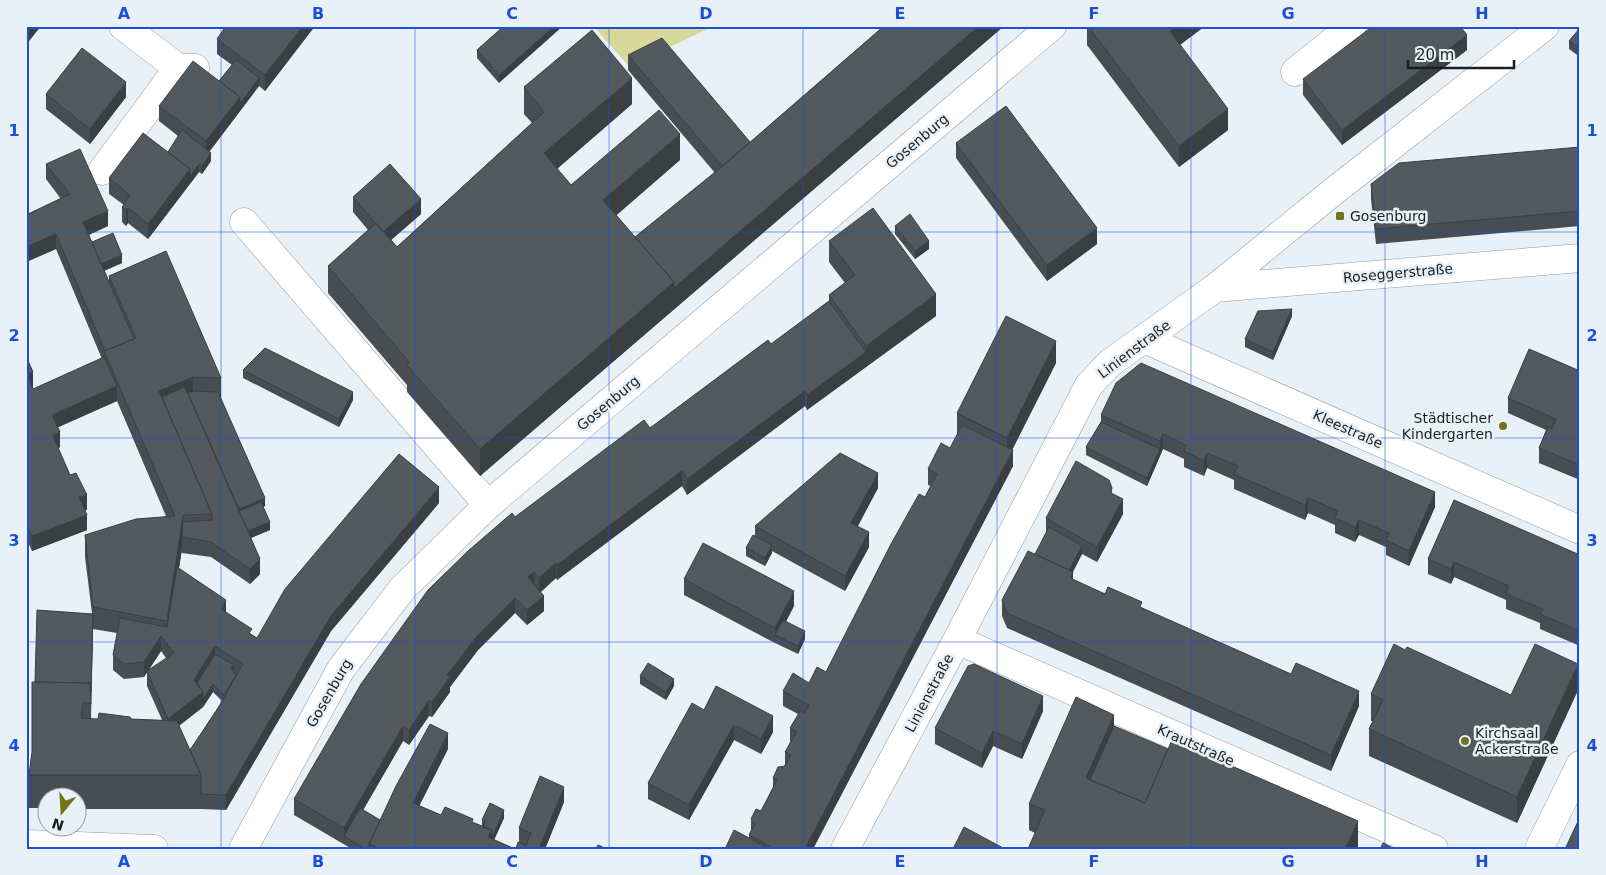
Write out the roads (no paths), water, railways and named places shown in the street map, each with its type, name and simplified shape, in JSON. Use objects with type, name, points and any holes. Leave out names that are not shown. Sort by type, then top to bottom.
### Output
[{"type":"street","points":[[123,26],[155,36],[178,68]]},
{"type":"street","name":"Gosenburg","points":[[243,849],[341,669],[402,588],[488,505],[1052,26]]},
{"type":"street","points":[[1295,72],[1352,26]]},
{"type":"street","name":"Linienstraße","points":[[845,849],[957,640],[1088,384],[1110,364],[1215,288],[1329,195],[1545,26]]},
{"type":"street","points":[[178,68],[194,67],[216,84]]},
{"type":"street","points":[[102,171],[178,68]]},
{"type":"street","points":[[244,222],[488,505]]},
{"type":"street","name":"Roseggerstraße","points":[[1215,288],[1580,258]]},
{"type":"street","name":"Kleestraße","points":[[1144,340],[1580,530]]},
{"type":"street","name":"Krautstraße","points":[[957,640],[1434,849]]},
{"type":"street","points":[[1539,849],[1580,765]]},
{"type":"street","points":[[26,844],[154,849]]},
{"type":"place","name":"Gosenburg","points":[[1340,216]]},
{"type":"place","name":"Städtischer Kindergarten","points":[[1503,426]]},
{"type":"place","name":"Kirchsaal Ackerstraße","points":[[1465,741]]}]
